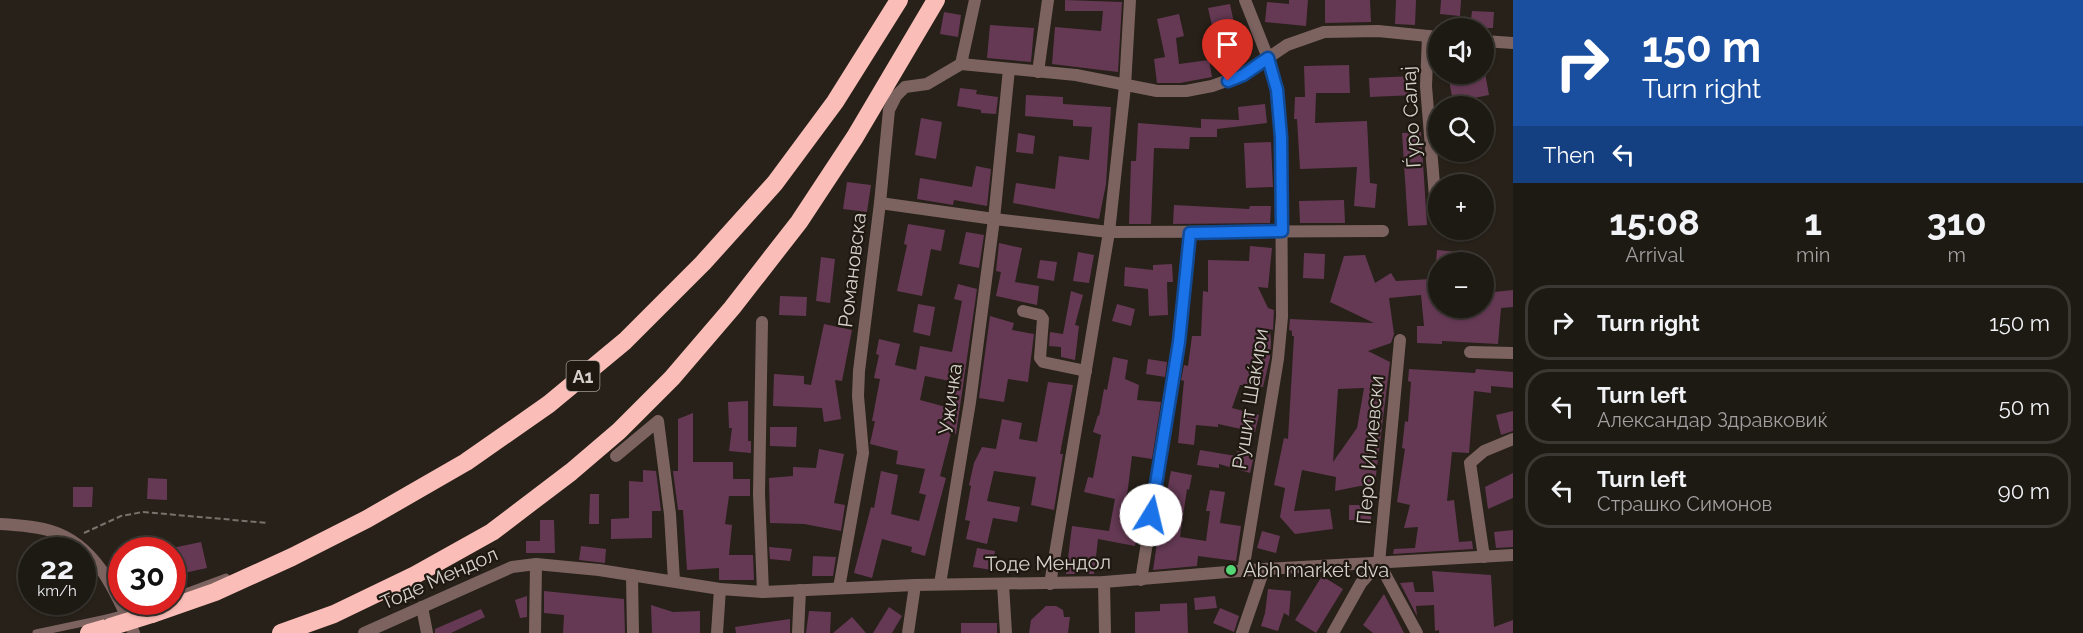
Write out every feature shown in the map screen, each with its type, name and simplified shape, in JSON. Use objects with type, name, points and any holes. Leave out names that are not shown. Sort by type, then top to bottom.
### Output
[{"type":"highway","name":"A1","points":[[89,633],[108,623],[152,614],[215,592],[292,557],[367,519],[466,462],[540,411],[625,341],[703,263],[775,183],[835,102],[899,0]]},
{"type":"highway","points":[[281,633],[334,614],[492,532],[571,472],[626,424],[680,370],[799,222],[855,137],[936,0]]},
{"type":"street","points":[[975,0],[961,64],[1076,75],[1157,91],[1186,91],[1212,86],[1243,75],[1287,45],[1324,32],[1378,31],[1428,36]]},
{"type":"street","points":[[1038,72],[1048,0]]},
{"type":"street","points":[[1050,584],[1109,232],[1125,86],[1130,0]]},
{"type":"street","name":"Рушит Шаќири","points":[[1243,571],[1278,359],[1282,316],[1281,137],[1277,90],[1268,58],[1245,0]]},
{"type":"street","points":[[1494,41],[1513,43]]},
{"type":"street","name":"Романовска","points":[[839,588],[863,453],[858,396],[859,371],[890,110],[896,96],[905,87],[927,84],[961,64]]},
{"type":"street","name":"Ужичка","points":[[940,584],[970,402],[994,219],[1009,69]]},
{"type":"street","name":"Ѓуро Салај","points":[[1428,72],[1426,86],[1433,174]]},
{"type":"street","points":[[880,202],[994,219],[1109,232],[1383,231]]},
{"type":"street","points":[[1141,580],[1179,342],[1190,233]]},
{"type":"street","points":[[1023,311],[1040,315],[1043,319],[1040,358],[1043,362],[1086,371]]},
{"type":"street","points":[[762,322],[759,494],[763,592]]},
{"type":"street","name":"Перо Илиевски","points":[[1379,563],[1400,340]]},
{"type":"street","points":[[1470,352],[1513,353]]},
{"type":"street","points":[[616,456],[658,421],[670,514],[674,581]]},
{"type":"street","points":[[1484,557],[1470,463],[1484,451],[1513,439]]},
{"type":"street","points":[[0,524],[51,530],[67,537]]},
{"type":"street","name":"Тоде Мендол","points":[[364,633],[512,567],[536,564],[632,575],[720,589],[763,592],[940,584],[1104,582],[1264,569],[1513,555]]},
{"type":"street","points":[[96,562],[134,633]]},
{"type":"street","points":[[1333,633],[1361,583],[1379,563],[1417,633]]},
{"type":"street","points":[[535,633],[536,564]]},
{"type":"street","points":[[1242,633],[1264,569]]},
{"type":"street","points":[[632,575],[633,633]]},
{"type":"street","points":[[1104,582],[1105,633]]},
{"type":"street","points":[[1003,584],[1006,633]]},
{"type":"street","points":[[909,633],[915,585]]},
{"type":"street","points":[[717,633],[720,589]]},
{"type":"street","points":[[798,633],[800,590]]},
{"type":"street","points":[[422,607],[427,633]]},
{"type":"lane","points":[[245,569],[367,519]]},
{"type":"lane","points":[[186,592],[235,574]]},
{"type":"lane","points":[[36,633],[108,623],[123,615]]},
{"type":"path","points":[[75,537],[121,516],[143,512],[268,523]]},
{"type":"building","points":[[1065,0],[1122,2],[1118,72],[1052,64],[1055,27],[1101,31],[1103,11],[1065,11]]},
{"type":"building","points":[[1289,0],[1308,0],[1306,26],[1265,22],[1267,2],[1289,4]]},
{"type":"building","points":[[1325,0],[1370,0],[1371,22],[1325,23]]},
{"type":"building","points":[[1396,0],[1416,0],[1415,25],[1395,24]]},
{"type":"building","points":[[1441,0],[1461,0],[1460,16],[1440,14]]},
{"type":"building","points":[[1230,4],[1237,37],[1240,37],[1245,58],[1223,63],[1216,29],[1213,30],[1208,8]]},
{"type":"building","points":[[1472,11],[1494,12],[1494,18],[1471,18]]},
{"type":"building","points":[[944,12],[961,15],[958,37],[940,34]]},
{"type":"building","points":[[1179,14],[1184,36],[1176,38],[1179,64],[1209,60],[1212,77],[1180,83],[1157,83],[1154,59],[1165,57],[1157,19]]},
{"type":"building","points":[[990,25],[1034,28],[1031,62],[987,58]]},
{"type":"building","points":[[1349,65],[1350,93],[1316,93],[1315,123],[1367,121],[1370,183],[1377,184],[1375,208],[1354,206],[1357,167],[1300,169],[1297,119],[1294,119],[1295,97],[1305,97],[1304,66]]},
{"type":"building","points":[[1414,76],[1415,95],[1370,97],[1369,78]]},
{"type":"building","points":[[1450,84],[1487,84],[1489,95],[1484,96],[1452,96]]},
{"type":"building","points":[[960,88],[977,90],[976,94],[998,97],[996,114],[981,113],[981,110],[957,106]]},
{"type":"building","points":[[1026,95],[1063,97],[1063,104],[1111,107],[1106,184],[1099,219],[1013,203],[1016,183],[1055,189],[1059,156],[1089,160],[1092,127],[1073,126],[1073,120],[1025,116]]},
{"type":"building","points":[[1265,104],[1267,123],[1217,129],[1217,137],[1190,137],[1189,149],[1154,148],[1151,224],[1129,224],[1131,161],[1136,161],[1138,123],[1201,128],[1201,119],[1239,120],[1238,107]]},
{"type":"building","points":[[921,118],[942,122],[936,159],[915,155]]},
{"type":"building","points":[[1421,132],[1427,225],[1408,226],[1402,133]]},
{"type":"building","points":[[1018,133],[1035,136],[1033,154],[1016,152]]},
{"type":"building","points":[[1271,142],[1273,187],[1246,188],[1244,143]]},
{"type":"building","points":[[976,166],[991,169],[987,206],[954,200],[953,205],[917,199],[920,178],[972,187]]},
{"type":"building","points":[[847,182],[871,185],[867,212],[843,209]]},
{"type":"building","points":[[1344,200],[1345,223],[1300,223],[1299,201]]},
{"type":"building","points":[[1174,205],[1249,209],[1250,206],[1271,206],[1270,223],[1173,224]]},
{"type":"building","points":[[908,224],[945,230],[941,251],[931,249],[922,296],[897,291],[907,245],[904,244]]},
{"type":"building","points":[[966,232],[984,235],[979,268],[959,264]]},
{"type":"building","points":[[999,243],[1022,248],[1015,282],[1039,286],[1037,305],[996,296],[1001,272],[996,271]]},
{"type":"building","points":[[1250,246],[1272,248],[1268,288],[1258,287],[1268,308],[1274,310],[1273,330],[1270,329],[1270,358],[1263,387],[1240,385],[1232,408],[1259,415],[1255,432],[1218,424],[1218,427],[1196,425],[1194,445],[1178,443],[1184,381],[1181,380],[1184,365],[1188,366],[1192,336],[1201,336],[1203,291],[1208,292],[1208,260],[1249,261]]},
{"type":"building","points":[[1078,252],[1094,255],[1089,283],[1073,281]]},
{"type":"building","points":[[1304,253],[1325,254],[1324,279],[1303,278]]},
{"type":"building","points":[[1365,255],[1375,283],[1391,273],[1396,281],[1428,279],[1428,318],[1494,318],[1494,292],[1513,290],[1513,307],[1501,308],[1498,344],[1442,341],[1442,344],[1417,343],[1417,326],[1424,326],[1421,295],[1389,298],[1394,334],[1391,343],[1368,351],[1390,362],[1375,483],[1335,491],[1336,477],[1302,470],[1294,511],[1330,509],[1333,529],[1295,534],[1280,517],[1285,488],[1274,485],[1284,438],[1288,439],[1294,336],[1289,330],[1290,319],[1374,323],[1330,302],[1344,256]],"holes":[[[1364,388],[1357,428],[1333,462],[1338,389]]]},
{"type":"building","points":[[821,257],[835,259],[830,303],[816,301]]},
{"type":"building","points":[[1040,260],[1057,262],[1054,281],[1037,278]]},
{"type":"building","points":[[1172,264],[1173,282],[1167,282],[1168,315],[1149,316],[1148,289],[1124,286],[1125,267],[1153,270],[1153,265]]},
{"type":"building","points":[[958,284],[977,289],[956,434],[951,433],[940,476],[946,478],[925,556],[911,552],[912,547],[882,539],[872,578],[854,573],[871,507],[874,508],[881,471],[898,475],[891,514],[919,521],[926,495],[919,493],[925,469],[896,464],[898,451],[870,444],[880,379],[874,378],[879,355],[876,354],[879,339],[900,344],[895,365],[916,370],[920,346],[952,352],[962,301],[954,299]],"holes":[[[925,376],[950,381],[946,407],[920,400]]]},
{"type":"building","points":[[1071,291],[1083,295],[1075,325],[1079,326],[1075,360],[1061,357],[1061,347],[1049,346],[1050,332],[1063,334]]},
{"type":"building","points":[[780,296],[807,297],[806,316],[779,315]]},
{"type":"building","points":[[918,304],[935,307],[930,336],[913,332]]},
{"type":"building","points":[[1117,304],[1135,309],[1131,326],[1112,321]]},
{"type":"building","points":[[990,316],[1014,323],[1012,330],[1034,334],[1028,382],[1008,379],[1004,402],[979,398]]},
{"type":"building","points":[[824,324],[852,330],[842,381],[835,380],[841,419],[824,422],[822,408],[773,406],[774,374],[804,376],[804,384],[811,385]]},
{"type":"building","points":[[1113,357],[1128,360],[1125,379],[1139,385],[1137,400],[1161,402],[1152,459],[1132,456],[1127,496],[1146,493],[1135,546],[1098,539],[1094,574],[1085,574],[1085,566],[1077,566],[1076,574],[1066,574],[1072,526],[1109,531],[1115,499],[1084,492],[1088,477],[1093,478],[1101,435],[1093,432],[1099,416],[1104,389],[1107,390]]},
{"type":"building","points":[[1148,359],[1167,362],[1165,377],[1146,374]]},
{"type":"building","points":[[1409,369],[1475,373],[1476,369],[1513,372],[1513,388],[1491,386],[1491,393],[1474,391],[1469,453],[1452,452],[1447,501],[1454,500],[1459,542],[1472,541],[1473,549],[1393,554],[1394,549],[1415,548],[1418,527],[1404,528],[1410,505],[1397,502],[1405,449],[1402,448],[1405,421],[1408,422],[1411,382],[1408,381]]},
{"type":"building","points":[[1048,382],[1073,385],[1060,454],[1063,454],[1054,510],[1031,505],[1036,477],[994,471],[987,501],[1020,507],[1017,522],[993,518],[987,544],[966,539],[970,521],[965,520],[971,486],[969,485],[974,463],[982,447],[996,449],[1002,419],[1022,423],[1019,439],[1037,442]]},
{"type":"building","points":[[748,401],[748,441],[751,441],[751,453],[729,451],[732,428],[729,428],[728,402]]},
{"type":"building","points":[[1513,411],[1513,431],[1501,435],[1496,415]]},
{"type":"building","points":[[693,413],[693,462],[733,462],[733,479],[750,479],[750,496],[729,496],[725,524],[732,525],[729,555],[753,555],[754,580],[719,580],[719,568],[687,570],[683,510],[678,510],[673,471],[678,471],[678,419]]},
{"type":"building","points":[[770,427],[797,427],[796,447],[770,446]]},
{"type":"building","points":[[819,449],[844,454],[834,503],[845,505],[841,531],[804,524],[770,523],[769,478],[793,476],[793,467],[816,468]]},
{"type":"building","points":[[1200,450],[1236,456],[1237,451],[1254,456],[1250,473],[1219,464],[1219,468],[1197,465]]},
{"type":"building","points":[[643,470],[656,471],[661,511],[652,511],[652,538],[611,539],[611,519],[629,518],[629,481],[643,482]]},
{"type":"building","points":[[1171,471],[1192,475],[1189,490],[1187,489],[1180,537],[1206,541],[1210,511],[1206,511],[1210,490],[1225,492],[1220,523],[1241,526],[1236,561],[1198,556],[1197,566],[1153,570],[1164,496],[1166,497]]},
{"type":"building","points":[[1513,473],[1513,498],[1488,509],[1485,487]]},
{"type":"building","points":[[148,478],[167,479],[167,500],[147,499]]},
{"type":"building","points":[[73,487],[93,487],[92,507],[73,507]]},
{"type":"building","points":[[590,494],[599,494],[599,524],[589,524]]},
{"type":"building","points":[[1349,505],[1371,505],[1371,520],[1349,520]]},
{"type":"building","points":[[540,520],[554,520],[555,553],[526,553],[526,541],[540,541]]},
{"type":"building","points":[[1513,530],[1513,547],[1496,548],[1494,532]]},
{"type":"building","points":[[1262,531],[1280,536],[1276,553],[1257,548]]},
{"type":"building","points":[[201,542],[207,568],[186,573],[186,545]]},
{"type":"building","points":[[581,546],[606,549],[605,563],[579,560]]},
{"type":"building","points":[[769,547],[792,549],[790,561],[770,559]]},
{"type":"building","points":[[977,548],[995,551],[992,570],[973,567]]},
{"type":"building","points":[[813,556],[836,557],[833,576],[812,576]]},
{"type":"building","points":[[1432,571],[1491,575],[1494,627],[1513,620],[1513,633],[1439,633],[1439,630],[1435,631],[1434,605],[1416,606],[1417,616],[1400,583],[1413,582],[1415,592],[1434,592]]},
{"type":"building","points":[[1322,576],[1343,589],[1316,633],[1295,620]]},
{"type":"building","points":[[1268,589],[1291,591],[1289,616],[1284,613],[1278,631],[1261,626]]},
{"type":"building","points":[[544,591],[624,599],[625,633],[563,633],[564,615],[544,613]]},
{"type":"building","points":[[1384,594],[1404,633],[1373,633],[1363,625]]},
{"type":"building","points":[[527,596],[527,617],[520,618],[515,600]]},
{"type":"building","points":[[1215,596],[1217,608],[1195,610],[1194,598]]},
{"type":"building","points":[[1187,603],[1188,633],[1135,633],[1135,612],[1160,611],[1160,604]]},
{"type":"building","points":[[651,605],[673,612],[700,611],[700,633],[652,633]]},
{"type":"building","points":[[1046,606],[1056,606],[1063,610],[1064,617],[1070,617],[1068,633],[1029,633],[1031,620]]},
{"type":"building","points":[[889,607],[902,616],[892,633],[873,633]]},
{"type":"building","points":[[1220,608],[1239,616],[1234,632],[1213,623]]},
{"type":"building","points":[[481,609],[485,617],[451,633],[435,633],[435,629]]},
{"type":"building","points":[[809,611],[831,612],[830,633],[806,633]]},
{"type":"building","points":[[852,617],[866,633],[833,633]]},
{"type":"building","points":[[790,619],[790,633],[736,633],[735,627]]},
{"type":"building","points":[[961,623],[997,623],[997,633],[961,633]]},
{"type":"place","name":"Abh market dva","points":[[1231,570]]},
{"type":"route","points":[[1151,515],[1179,342],[1190,233],[1282,231],[1281,137],[1277,90],[1268,58],[1243,75],[1228,81]]}]
